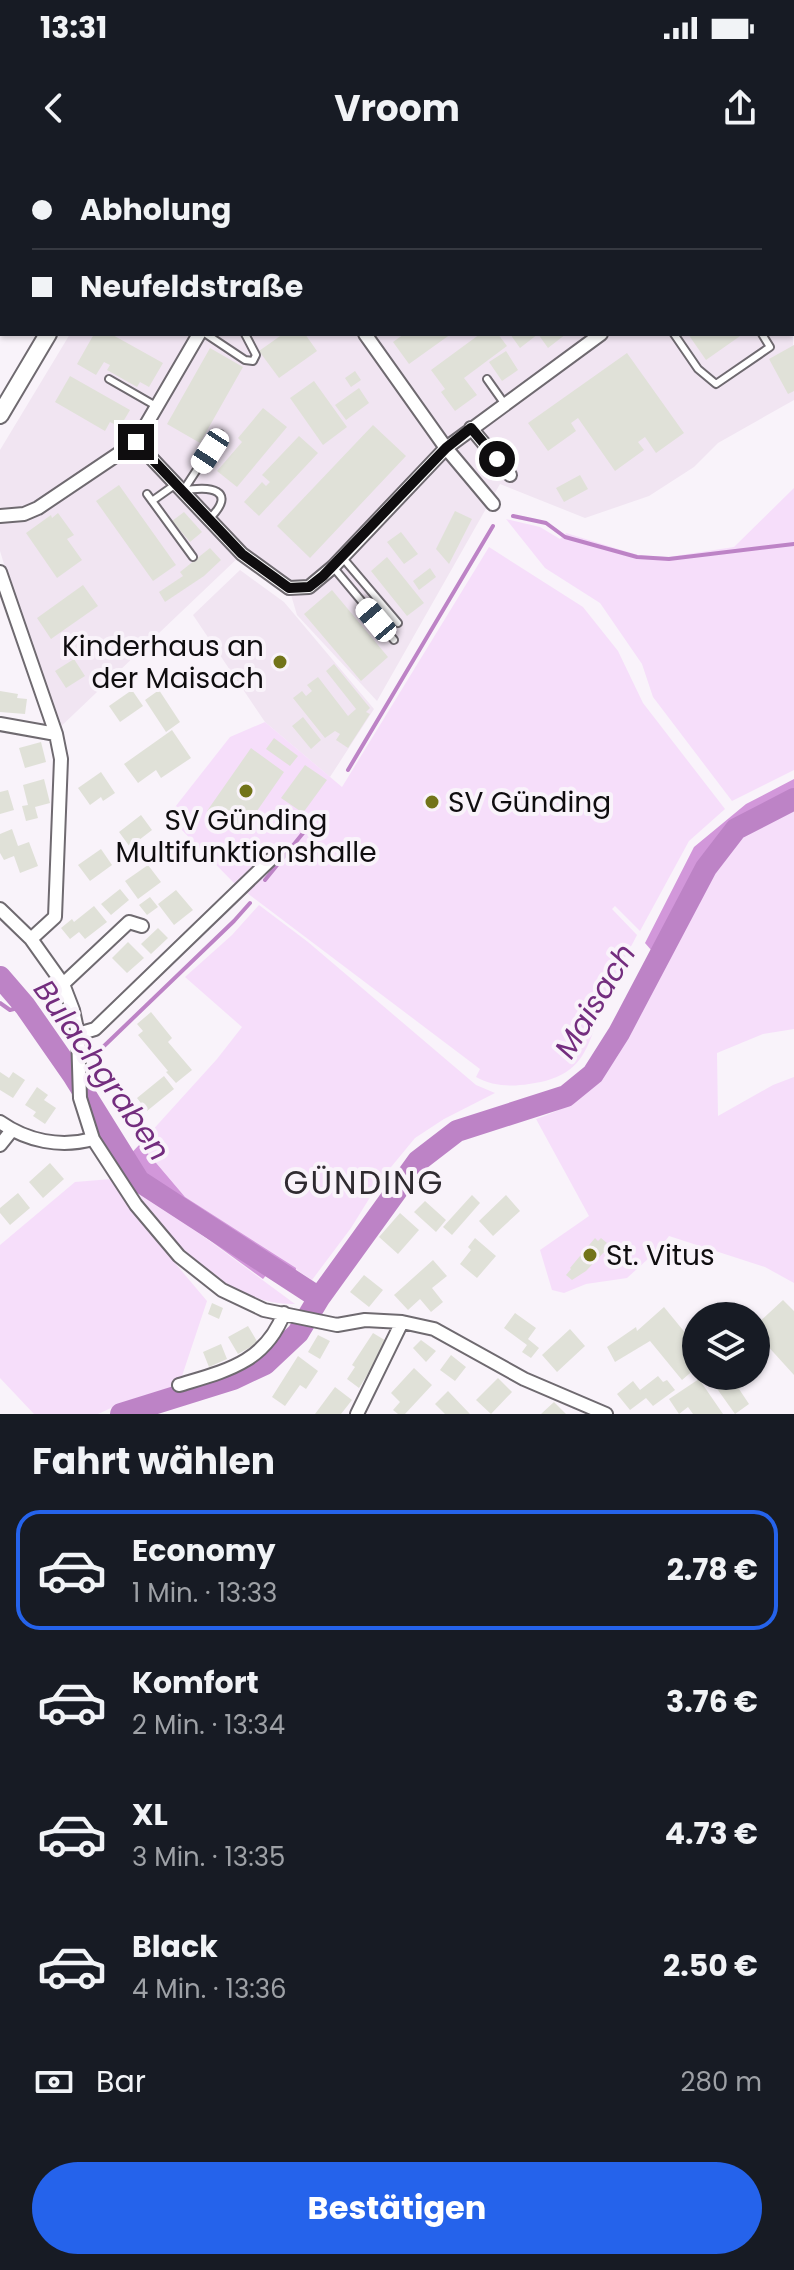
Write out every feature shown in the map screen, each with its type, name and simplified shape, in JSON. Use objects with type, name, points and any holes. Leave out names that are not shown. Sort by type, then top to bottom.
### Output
[{"type":"main road","points":[[0,415],[47,336]]},
{"type":"street","points":[[0,516],[24,514],[38,508],[136,442],[198,336]]},
{"type":"street","points":[[366,336],[446,448],[493,504]]},
{"type":"street","points":[[136,442],[242,554],[289,588],[309,587],[333,567],[446,448],[598,336]]},
{"type":"street","points":[[471,428],[510,475]]},
{"type":"street","points":[[0,572],[56,734],[61,759],[55,917],[31,939]]},
{"type":"street","points":[[0,724],[56,734]]},
{"type":"street","points":[[78,1034],[95,1029],[270,860]]},
{"type":"street","points":[[0,909],[31,939],[63,984],[78,1034],[80,1098],[93,1139],[136,1205],[179,1256],[222,1290],[264,1310],[325,1324],[365,1320],[402,1322],[434,1329],[524,1379],[602,1413]]},
{"type":"street","points":[[63,984],[129,922],[142,926]]},
{"type":"street","points":[[0,1122],[21,1135],[52,1142],[77,1143],[93,1139]]},
{"type":"street","points":[[0,1145],[12,1130]]},
{"type":"street","points":[[179,1385],[228,1370],[258,1354],[288,1315]]},
{"type":"street","points":[[357,1414],[402,1322]]},
{"type":"lane","points":[[209,336],[245,360],[253,361],[256,355],[246,336]]},
{"type":"lane","points":[[675,336],[698,369],[716,384],[770,347],[763,336]]},
{"type":"lane","points":[[109,379],[156,406]]},
{"type":"lane","points":[[487,379],[504,403]]},
{"type":"lane","points":[[152,501],[180,487],[220,434]]},
{"type":"lane","points":[[180,487],[213,488],[220,493],[220,509],[209,519]]},
{"type":"lane","points":[[147,494],[193,557]]},
{"type":"lane","points":[[342,557],[398,623]]},
{"type":"lane","points":[[333,567],[394,640]]},
{"type":"shaded area","points":[[69,336],[793,336],[794,400],[718,443],[694,467],[649,496],[585,518],[500,484],[377,701],[297,615],[289,588],[242,554],[55,732],[0,551],[0,450]]},
{"type":"shaded area","points":[[794,488],[794,770],[732,801],[653,697],[642,664],[600,603],[545,568],[506,519],[540,527],[560,539],[566,533],[638,555],[668,557],[734,547]]},
{"type":"shaded area","name":"SV Günding","points":[[489,547],[583,607],[618,651],[643,703],[725,809],[689,841],[640,931],[615,906],[612,909],[637,935],[612,982],[585,1052],[577,1063],[550,1080],[515,1085],[495,1084],[476,1077],[480,1069],[235,884],[168,816],[230,737],[265,722],[342,787]]},
{"type":"shaded area","name":"Kinderhaus an der Maisach","points":[[240,570],[284,602],[374,709],[330,777],[265,722],[193,615]]},
{"type":"shaded area","points":[[794,779],[794,789],[732,822],[698,865],[652,951],[645,943],[694,847],[746,804]]},
{"type":"shaded area","points":[[794,810],[794,1029],[763,1034],[717,1053],[718,1116],[773,1085],[794,1077],[794,1283],[765,1267],[669,1236],[627,1278],[586,1284],[564,1293],[552,1290],[540,1250],[589,1216],[536,1119],[582,1096],[617,1057],[725,850],[744,835]]},
{"type":"shaded area","points":[[259,905],[308,942],[476,1085],[495,1093],[415,1138],[382,1178],[351,1228],[312,1280],[185,1197],[140,1144],[242,1027],[185,977],[232,935]]},
{"type":"shaded area","points":[[140,1144],[185,1197],[296,1268],[295,1278],[268,1273],[263,1279],[142,1191],[122,1163]]},
{"type":"shaded area","points":[[122,1163],[142,1191],[295,1304],[267,1301],[240,1292],[216,1277],[172,1237],[153,1214],[119,1168]]},
{"type":"shaded area","points":[[111,1179],[142,1224],[207,1301],[179,1385],[124,1402],[98,1414],[34,1414],[0,1378],[0,1245],[75,1182]]},
{"type":"building","points":[[93,336],[115,336],[163,363],[149,387],[140,382],[137,387],[107,370],[110,365],[104,362],[96,375],[77,364]]},
{"type":"building","points":[[280,336],[306,336],[317,351],[279,378],[259,351]]},
{"type":"building","points":[[401,336],[448,336],[409,364],[393,342]]},
{"type":"building","points":[[477,336],[500,336],[507,346],[464,378],[477,395],[455,411],[441,392],[445,389],[431,370]]},
{"type":"building","points":[[511,336],[535,336],[520,348]]},
{"type":"building","points":[[539,336],[563,336],[548,348]]},
{"type":"building","points":[[689,336],[740,336],[706,360]]},
{"type":"building","points":[[794,345],[794,391],[788,394],[769,359]]},
{"type":"building","points":[[210,348],[243,367],[200,443],[167,424]]},
{"type":"building","points":[[506,351],[518,370],[502,381],[489,362]]},
{"type":"building","points":[[627,353],[684,433],[656,453],[645,437],[638,442],[644,450],[615,471],[578,418],[571,423],[576,431],[548,451],[528,423]]},
{"type":"building","points":[[355,371],[361,380],[351,387],[345,378]]},
{"type":"building","points":[[70,376],[130,410],[120,427],[110,422],[105,431],[55,402]]},
{"type":"building","points":[[314,381],[347,427],[323,445],[290,398]]},
{"type":"building","points":[[359,388],[369,403],[346,420],[335,405]]},
{"type":"building","points":[[263,408],[287,427],[237,487],[217,471],[242,442],[238,438]]},
{"type":"building","points":[[373,425],[406,456],[310,558],[277,526]]},
{"type":"building","points":[[299,436],[318,453],[259,516],[244,502],[262,482],[266,486],[270,482],[262,475]]},
{"type":"building","points":[[580,475],[588,489],[564,502],[556,488]]},
{"type":"building","points":[[119,485],[176,565],[153,581],[96,501]]},
{"type":"building","points":[[455,511],[472,519],[449,564],[436,549]]},
{"type":"building","points":[[184,512],[202,532],[190,542],[172,521]]},
{"type":"building","points":[[58,513],[74,535],[67,539],[82,560],[57,578],[26,533]]},
{"type":"building","points":[[401,532],[418,554],[404,564],[387,542]]},
{"type":"building","points":[[210,548],[221,560],[204,576],[165,602],[159,592],[183,576],[180,572]]},
{"type":"building","points":[[387,557],[424,603],[407,616],[371,571]]},
{"type":"building","points":[[430,568],[436,577],[419,590],[413,581]]},
{"type":"building","points":[[83,585],[98,606],[51,639],[37,618]]},
{"type":"building","points":[[332,590],[388,657],[361,681],[304,614]]},
{"type":"building","points":[[74,659],[85,676],[66,688],[55,671]]},
{"type":"building","points":[[334,664],[370,708],[366,712],[370,714],[348,748],[336,740],[340,734],[335,731],[325,738],[293,698],[302,691],[306,696],[312,691],[307,685],[318,677],[348,716],[356,709],[326,671]]},
{"type":"building","points":[[132,690],[143,706],[120,722],[109,706]]},
{"type":"building","points":[[159,690],[180,722],[166,732],[145,700]]},
{"type":"building","points":[[0,691],[27,699],[25,714],[0,712]]},
{"type":"building","points":[[303,717],[321,740],[311,749],[292,726]]},
{"type":"building","points":[[172,730],[191,758],[161,778],[156,770],[138,783],[124,764]]},
{"type":"building","points":[[274,738],[298,756],[290,766],[266,749]]},
{"type":"building","points":[[41,742],[46,762],[25,768],[19,748]]},
{"type":"building","name":"SV Günding Multifunktionshalle","points":[[251,748],[284,772],[241,834],[207,811]]},
{"type":"building","points":[[305,765],[327,780],[303,813],[281,798]]},
{"type":"building","points":[[101,772],[115,793],[103,801],[101,797],[90,805],[78,788]]},
{"type":"building","points":[[44,779],[50,803],[35,807],[38,818],[26,821],[22,806],[28,805],[23,785]]},
{"type":"building","points":[[8,790],[14,810],[0,814],[0,792]]},
{"type":"building","points":[[141,815],[152,830],[130,847],[119,832]]},
{"type":"building","points":[[12,829],[18,846],[29,842],[38,866],[20,873],[14,856],[4,860],[0,853],[0,834]]},
{"type":"building","points":[[101,849],[112,865],[90,881],[78,865]]},
{"type":"building","points":[[148,865],[161,882],[138,899],[125,881]]},
{"type":"building","points":[[120,889],[129,900],[111,915],[101,904]]},
{"type":"building","points":[[176,890],[193,910],[174,925],[158,904]]},
{"type":"building","points":[[150,897],[158,907],[147,915],[139,905]]},
{"type":"building","points":[[94,906],[107,922],[85,939],[79,932],[70,939],[61,928]]},
{"type":"building","points":[[158,928],[168,938],[151,954],[141,944]]},
{"type":"building","points":[[128,942],[144,958],[127,973],[112,958]]},
{"type":"building","points":[[151,1012],[172,1038],[168,1042],[192,1070],[176,1083],[138,1035],[143,1031],[137,1024]]},
{"type":"building","points":[[0,1072],[9,1078],[13,1072],[25,1080],[13,1098],[0,1090]]},
{"type":"building","points":[[164,1076],[174,1089],[147,1111],[137,1098]]},
{"type":"building","points":[[37,1087],[48,1095],[44,1100],[56,1108],[45,1124],[33,1116],[36,1112],[25,1105]]},
{"type":"building","points":[[50,1163],[64,1179],[43,1198],[29,1182]]},
{"type":"building","points":[[18,1193],[30,1208],[10,1225],[0,1213],[0,1208]]},
{"type":"building","points":[[472,1195],[480,1203],[452,1235],[443,1227]]},
{"type":"building","points":[[506,1195],[520,1211],[493,1236],[479,1221]]},
{"type":"building","points":[[425,1201],[446,1220],[436,1232],[414,1212]]},
{"type":"building","points":[[400,1213],[419,1230],[398,1254],[379,1237]]},
{"type":"building","points":[[475,1238],[496,1256],[477,1278],[460,1264],[471,1250],[468,1247]]},
{"type":"building","name":"St. Vitus","points":[[595,1238],[607,1243],[604,1246],[607,1249],[586,1271],[572,1280],[566,1275]]},
{"type":"building","points":[[613,1252],[619,1259],[611,1267],[604,1261]]},
{"type":"building","points":[[433,1260],[447,1276],[432,1288],[443,1302],[431,1312],[420,1299],[408,1310],[394,1295]]},
{"type":"building","points":[[364,1275],[383,1290],[369,1307],[350,1292]]},
{"type":"building","points":[[783,1300],[794,1311],[794,1375],[770,1348],[770,1312]]},
{"type":"building","points":[[212,1303],[223,1308],[219,1319],[208,1314]]},
{"type":"building","points":[[664,1307],[682,1329],[682,1380],[650,1341],[615,1362],[607,1347],[636,1327],[637,1331]]},
{"type":"building","points":[[515,1313],[536,1328],[528,1339],[539,1348],[531,1358],[522,1352],[527,1345],[504,1328]]},
{"type":"building","points":[[248,1326],[258,1343],[238,1354],[228,1337]]},
{"type":"building","points":[[570,1329],[585,1346],[557,1372],[542,1355]]},
{"type":"building","points":[[373,1333],[388,1342],[359,1388],[347,1379],[355,1367],[352,1365]]},
{"type":"building","points":[[318,1335],[330,1341],[320,1359],[308,1352]]},
{"type":"building","points":[[421,1340],[436,1351],[426,1362],[413,1348]]},
{"type":"building","points":[[221,1344],[227,1359],[209,1367],[203,1352]]},
{"type":"building","points":[[451,1355],[466,1367],[455,1381],[440,1370]]},
{"type":"building","points":[[298,1356],[318,1371],[306,1389],[300,1385],[285,1406],[272,1397]]},
{"type":"building","points":[[414,1368],[432,1385],[405,1414],[398,1414],[393,1410],[400,1402],[391,1393]]},
{"type":"building","points":[[658,1376],[663,1382],[667,1380],[675,1390],[653,1406],[646,1398],[630,1410],[617,1394],[633,1381],[640,1390]]},
{"type":"building","points":[[498,1378],[512,1392],[491,1414],[476,1400]]},
{"type":"building","points":[[335,1387],[352,1400],[341,1414],[315,1414]]},
{"type":"building","points":[[682,1390],[707,1390],[723,1414],[693,1414],[688,1407],[679,1414],[669,1399]]},
{"type":"building","points":[[718,1390],[740,1390],[749,1404],[735,1414]]},
{"type":"building","points":[[448,1391],[470,1414],[445,1414],[435,1404]]},
{"type":"building","points":[[554,1402],[566,1414],[541,1414]]},
{"type":"waterway","points":[[513,516],[546,523],[565,537],[637,557],[669,559],[794,544]]},
{"type":"waterway","points":[[348,770],[493,526]]},
{"type":"waterway","name":"Maisach","points":[[121,1414],[233,1379],[265,1364],[298,1333],[319,1298],[418,1161],[457,1131],[566,1096],[593,1074],[619,1033],[706,868],[736,829],[794,799]]},
{"type":"waterway","points":[[265,880],[312,822]]},
{"type":"waterway","points":[[103,1047],[250,903]]},
{"type":"waterway","name":"Bulachgraben","points":[[0,977],[25,1006],[73,1075],[139,1181],[319,1298]]},
{"type":"waterway","points":[[0,1003],[10,1010],[25,1006]]},
{"type":"place","name":"Kinderhaus an der Maisach","points":[[280,662]]},
{"type":"place","name":"SV Günding Multifunktionshalle","points":[[246,791]]},
{"type":"place","name":"SV Günding","points":[[432,802]]},
{"type":"place","name":"St. Vitus","points":[[590,1255]]},
{"type":"district","name":"GÜNDING","points":[[364,1182]]},
{"type":"route","points":[[136,442],[242,554],[289,588],[309,587],[323,576],[446,448],[471,428],[497,459]]}]
